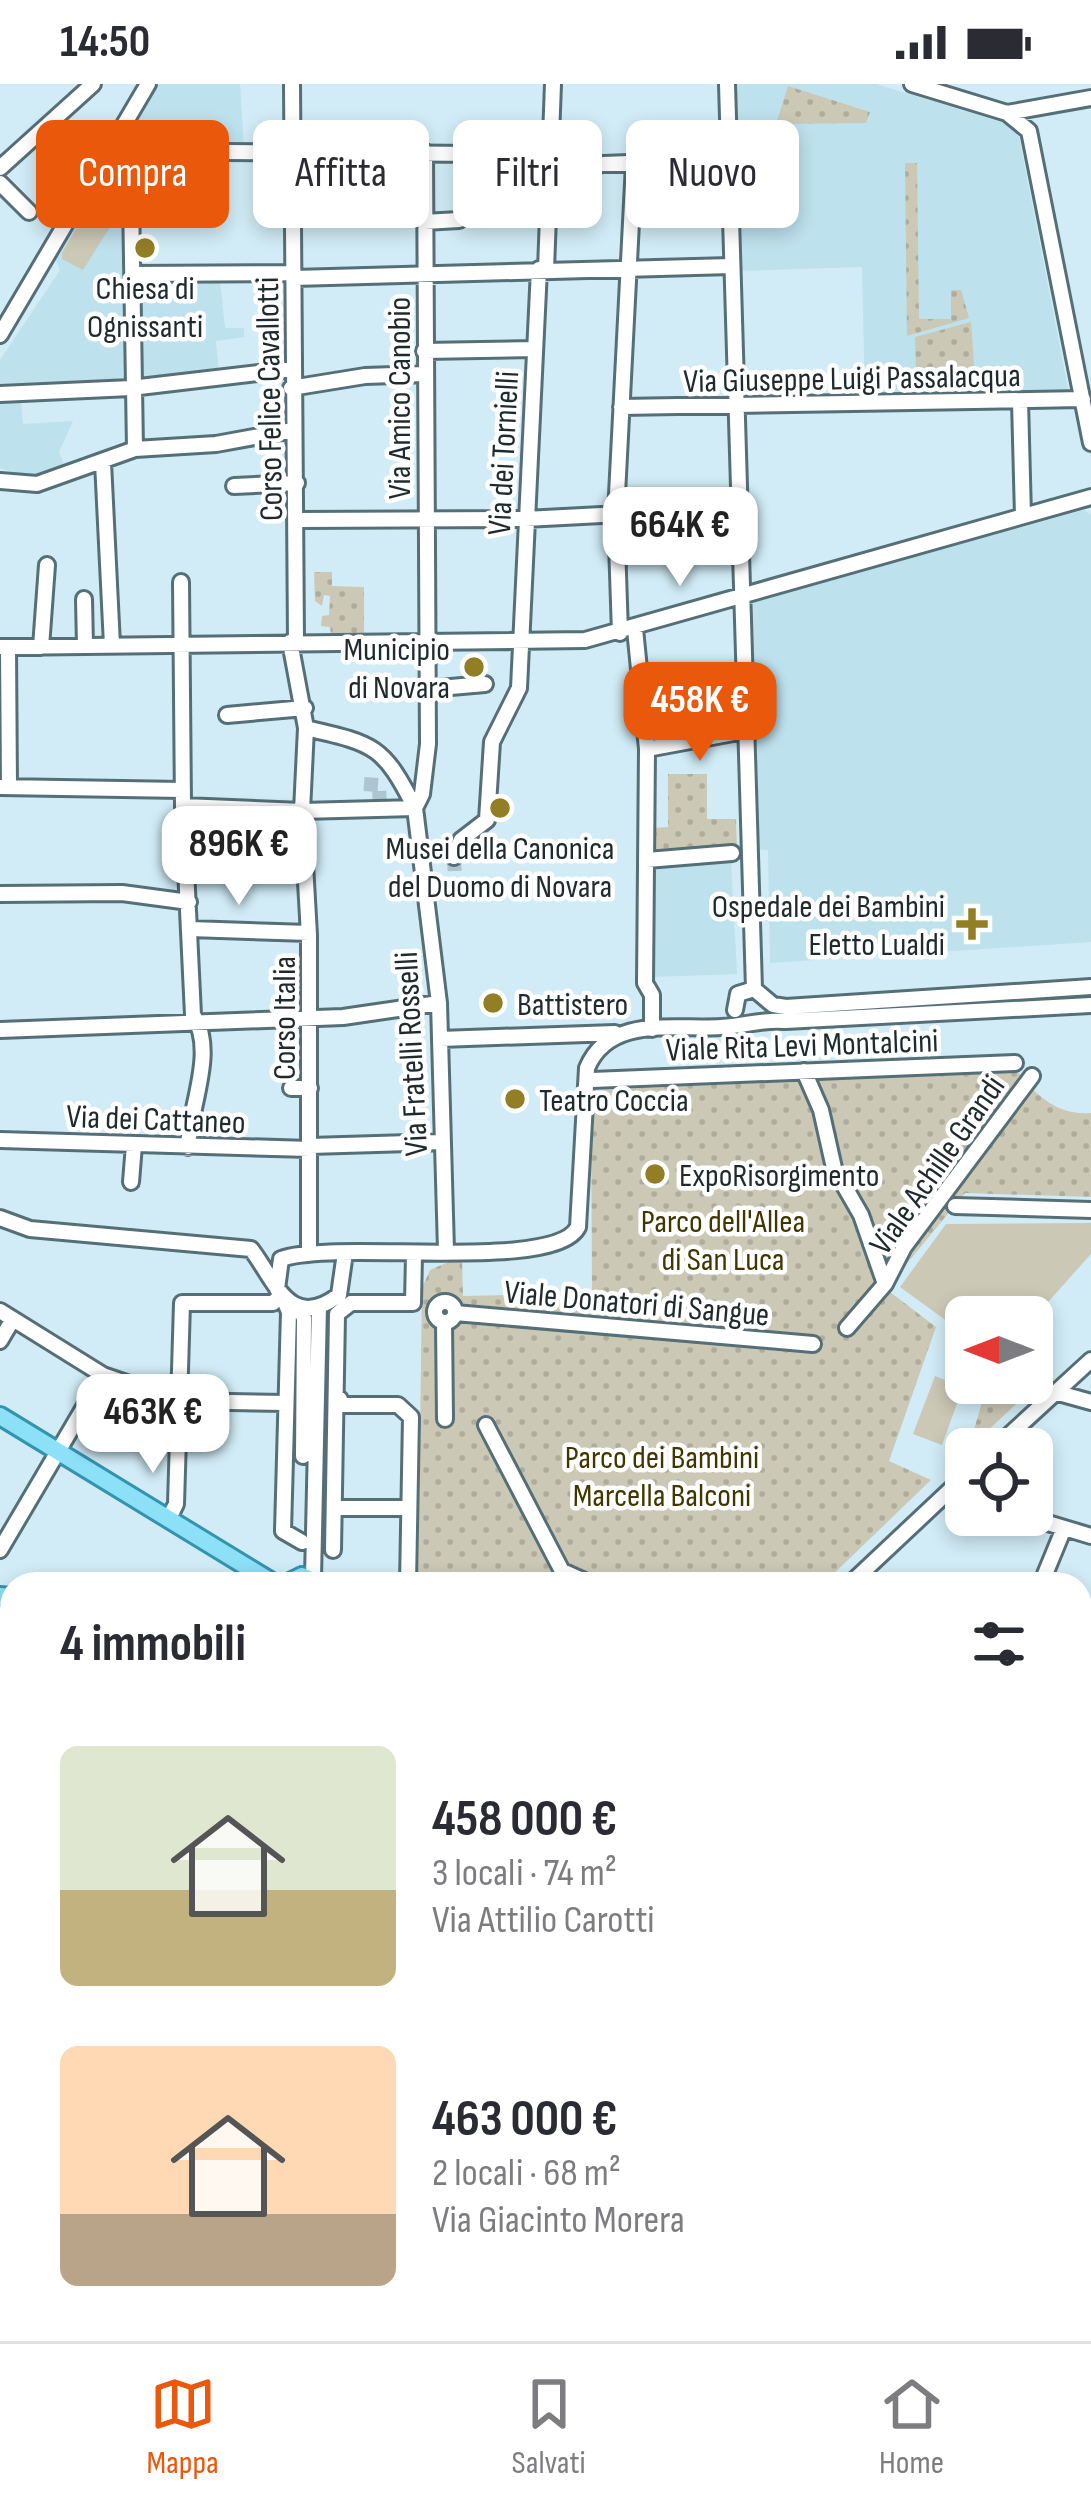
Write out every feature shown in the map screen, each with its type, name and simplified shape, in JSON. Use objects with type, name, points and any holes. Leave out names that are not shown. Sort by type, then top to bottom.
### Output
[{"type":"main road","points":[[0,1416],[256,1572]]},
{"type":"street","points":[[0,168],[93,84]]},
{"type":"street","points":[[127,120],[148,84]]},
{"type":"street","name":"Corso Felice Cavallotti","points":[[292,84],[292,120]]},
{"type":"street","name":"Via dei Tornielli","points":[[551,120],[553,84]]},
{"type":"street","points":[[727,84],[727,120]]},
{"type":"street","points":[[912,84],[1007,113],[1091,98]]},
{"type":"street","points":[[1031,112],[1029,130],[1091,442]]},
{"type":"street","points":[[1007,113],[1029,130]]},
{"type":"street","points":[[0,183],[29,212]]},
{"type":"street","points":[[0,335],[63,228]]},
{"type":"street","points":[[131,228],[135,449]]},
{"type":"street","name":"Corso Felice Cavallotti","points":[[293,228],[291,388],[297,484],[293,642]]},
{"type":"street","name":"Via Amico Canobio","points":[[424,228],[427,644]]},
{"type":"street","name":"Via dei Tornielli","points":[[454,857],[461,841],[487,820],[492,742],[519,688],[545,228]]},
{"type":"street","points":[[631,228],[616,514],[624,632],[647,749],[645,983],[653,1020]]},
{"type":"street","points":[[730,228],[744,730],[760,995],[748,1016]]},
{"type":"street","points":[[132,274],[731,266]]},
{"type":"street","points":[[424,351],[535,349]]},
{"type":"street","points":[[0,394],[137,386],[292,369]]},
{"type":"street","points":[[291,388],[364,376],[424,374]]},
{"type":"street","name":"Via Giuseppe Luigi Passalacqua","points":[[622,407],[1083,399]]},
{"type":"street","points":[[1020,400],[1023,516]]},
{"type":"street","points":[[0,481],[37,484],[135,449],[216,445],[293,430]]},
{"type":"street","points":[[103,462],[112,645]]},
{"type":"street","points":[[234,486],[297,484]]},
{"type":"street","points":[[306,728],[379,750],[392,762],[409,808],[302,812],[183,798],[4,788],[5,649],[427,644],[435,638],[585,640],[1091,497]]},
{"type":"street","points":[[296,520],[525,520],[736,508]]},
{"type":"street","points":[[41,647],[47,566]]},
{"type":"street","points":[[181,582],[183,798],[199,1092],[188,1147]]},
{"type":"street","points":[[84,599],[85,646]]},
{"type":"street","name":"Corso Italia","points":[[293,642],[306,728],[302,812],[309,934],[309,1252]]},
{"type":"street","name":"Via Fratelli Rosselli","points":[[427,644],[428,744],[422,794],[409,808],[440,1003],[446,1250]]},
{"type":"street","points":[[428,689],[485,684]]},
{"type":"street","points":[[227,715],[305,708]]},
{"type":"street","points":[[647,749],[744,730]]},
{"type":"street","points":[[647,860],[731,857]]},
{"type":"street","points":[[0,894],[122,893],[189,902]]},
{"type":"street","points":[[190,928],[309,934]]},
{"type":"street","points":[[748,1016],[739,994],[760,995],[786,1006],[1091,987]]},
{"type":"street","points":[[0,1030],[310,1017],[440,1003]]},
{"type":"street","points":[[333,1533],[306,1541],[283,1531],[286,1403],[280,1259],[309,1252],[414,1255],[544,1249],[568,1241],[578,1227],[587,1068],[604,1041],[653,1020],[717,1027],[748,1016],[785,1021],[1091,1005]]},
{"type":"street","points":[[440,1039],[619,1034]]},
{"type":"street","name":"Viale Rita Levi Montalcini","points":[[592,1080],[1015,1063]]},
{"type":"street","points":[[800,1070],[821,1110],[834,1168],[861,1215],[885,1284]]},
{"type":"street","name":"Viale Achille Grandi","points":[[847,1328],[885,1284],[904,1247],[1031,1076]]},
{"type":"street","points":[[291,1088],[310,1088]]},
{"type":"street","name":"Via dei Cattaneo","points":[[0,1140],[188,1147],[443,1142]]},
{"type":"street","points":[[131,1182],[134,1145]]},
{"type":"street","points":[[955,1206],[1091,1210]]},
{"type":"street","points":[[0,1218],[30,1229],[251,1249],[304,1318],[306,1541]]},
{"type":"street","points":[[319,1306],[341,1290],[345,1253]]},
{"type":"street","points":[[333,1550],[340,1312],[352,1303],[413,1303],[414,1255]]},
{"type":"street","points":[[283,1295],[319,1306]]},
{"type":"street","points":[[170,1516],[176,1504],[182,1303],[273,1303],[283,1295]]},
{"type":"street","points":[[304,1572],[319,1306]]},
{"type":"street","points":[[0,1341],[7,1315],[104,1375],[179,1401],[286,1403]]},
{"type":"street","name":"Viale Donatori di Sangue","points":[[445,1419],[450,1318],[813,1344]]},
{"type":"street","points":[[1016,1428],[1091,1360]]},
{"type":"street","points":[[0,1550],[104,1375]]},
{"type":"street","points":[[1055,1392],[1091,1402]]},
{"type":"street","points":[[335,1406],[398,1405],[411,1418],[408,1572]]},
{"type":"street","points":[[486,1424],[560,1572]]},
{"type":"street","points":[[863,1572],[945,1495]]},
{"type":"street","points":[[334,1508],[409,1508]]},
{"type":"street","points":[[1053,1525],[1091,1536]]},
{"type":"street","points":[[1046,1572],[1064,1528]]},
{"type":"shaded area","points":[[159,84],[240,84],[244,149],[229,149],[229,120],[138,120]]},
{"type":"shaded area","points":[[734,84],[876,84],[1017,127],[1069,393],[865,398],[862,267],[737,271],[736,228],[799,228],[799,120],[735,120]]},
{"type":"shaded area","points":[[75,228],[123,228],[133,380],[0,391],[0,360],[60,270],[56,260]]},
{"type":"shaded area","points":[[134,276],[220,281],[225,328],[244,328],[244,337],[216,341],[219,373],[140,384]]},
{"type":"shaded area","points":[[0,402],[21,402],[23,424],[73,421],[59,452],[67,473],[36,481],[0,468]]},
{"type":"shaded area","points":[[1084,510],[1091,515],[1091,942],[770,963],[768,850],[755,849],[745,603]]},
{"type":"shaded area","points":[[731,861],[737,974],[653,977],[650,865]]},
{"type":"green space","points":[[788,86],[870,112],[866,123],[777,120]]},
{"type":"green space","points":[[905,163],[917,163],[919,319],[951,319],[951,290],[961,290],[969,318],[907,336]]},
{"type":"green space","points":[[77,228],[110,228],[83,270],[62,259]]},
{"type":"green space","points":[[971,322],[975,378],[911,379],[908,375],[916,374],[915,337]]},
{"type":"green space","points":[[314,572],[332,572],[332,586],[364,587],[364,637],[331,635],[330,627],[321,626],[322,616],[329,615],[330,596],[324,595],[322,606],[315,601]]},
{"type":"green space","points":[[668,774],[707,774],[707,819],[736,819],[737,849],[653,854],[653,828],[668,827]]},
{"type":"green space","points":[[1017,1071],[1048,1102],[1068,1111],[1091,1113],[1091,1197],[965,1193],[886,1289],[936,1327],[889,1461],[931,1480],[835,1572],[418,1572],[422,1288],[430,1270],[462,1256],[463,1296],[592,1293],[591,1102],[602,1090]]},
{"type":"green space","points":[[1091,1223],[1091,1254],[1053,1297],[945,1296],[945,1320],[900,1287],[946,1224]]},
{"type":"green space","points":[[935,1376],[945,1380],[945,1404],[957,1404],[942,1445],[913,1434]]},
{"type":"green space","points":[[982,1404],[1016,1404],[990,1428],[974,1428]]},
{"type":"tunnel","points":[[364,784],[379,785],[380,810]]},
{"type":"tunnel","points":[[454,857],[455,881]]},
{"type":"place","name":"Chiesa di Ognissanti","points":[[145,248]]},
{"type":"place","name":"Municipio di Novara","points":[[474,667]]},
{"type":"place","name":"Musei della Canonica del Duomo di Novara","points":[[500,808]]},
{"type":"place","name":"Ospedale dei Bambini Eletto Lualdi","points":[[972,924]]},
{"type":"place","name":"Battistero","points":[[493,1003]]},
{"type":"place","name":"Teatro Coccia","points":[[515,1099]]},
{"type":"place","name":"ExpoRisorgimento","points":[[655,1174]]},
{"type":"park label","name":"Parco dell'Allea di San Luca","points":[[723,1239]]},
{"type":"park label","name":"Parco dei Bambini Marcella Balconi","points":[[662,1475]]}]
